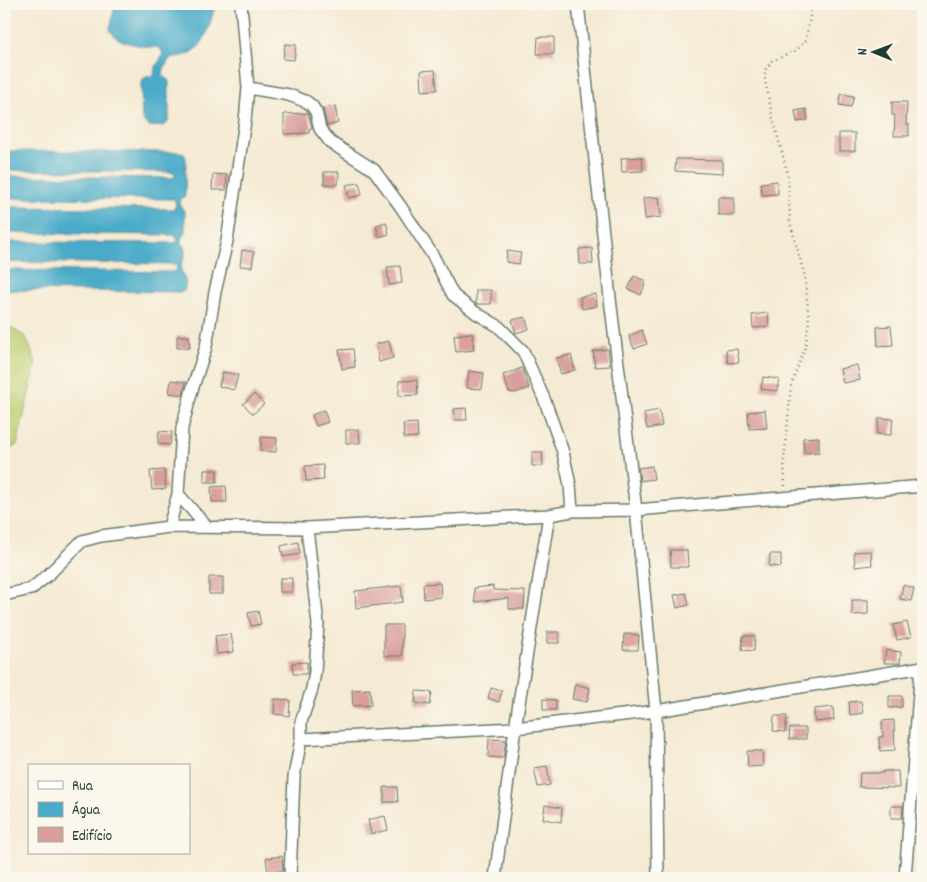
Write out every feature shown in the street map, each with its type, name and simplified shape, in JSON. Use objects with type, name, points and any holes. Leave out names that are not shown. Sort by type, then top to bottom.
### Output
[{"type":"street","points":[[169,527],[178,494],[182,428],[206,347],[215,292],[227,240],[248,88],[240,4]]},
{"type":"street","points":[[578,4],[611,307],[636,510],[656,711],[658,878]]},
{"type":"street","points":[[248,88],[289,95],[312,106],[320,129],[330,142],[374,170],[434,256],[453,295],[476,313],[498,326],[523,351],[545,401],[563,452],[570,485],[572,511]]},
{"type":"street","points":[[4,595],[31,589],[48,576],[82,541],[101,536],[169,527],[307,528],[549,515],[572,511],[636,510],[785,496],[923,486]]},
{"type":"street","points":[[178,494],[206,527]]},
{"type":"street","points":[[495,878],[515,728],[549,515]]},
{"type":"street","points":[[290,878],[294,777],[301,739],[300,722],[312,689],[318,624],[307,528]]},
{"type":"street","points":[[301,739],[515,728],[656,711],[922,667],[906,878]]},
{"type":"path","points":[[785,496],[784,461],[791,384],[805,348],[809,321],[805,276],[790,222],[788,175],[772,115],[765,80],[765,70],[772,61],[798,50],[806,40],[812,4]]},
{"type":"green space","points":[[4,326],[8,326],[26,337],[36,363],[17,445],[4,453]]},
{"type":"water","points":[[115,4],[218,4],[198,48],[183,56],[172,57],[165,66],[163,76],[169,81],[169,120],[163,126],[148,126],[142,120],[141,84],[144,78],[154,76],[155,69],[163,54],[160,48],[124,42],[113,34],[110,29]]},
{"type":"water","points":[[4,151],[180,152],[184,154],[186,158],[185,196],[180,199],[179,204],[185,212],[185,232],[181,239],[185,253],[181,267],[186,284],[184,291],[4,290],[4,270],[175,272],[177,268],[175,264],[4,262],[4,242],[176,243],[178,239],[175,235],[4,233],[4,207],[174,209],[176,204],[174,199],[4,198],[4,176],[174,178],[175,175],[174,172],[4,170]]},
{"type":"building","points":[[538,37],[554,37],[554,54],[537,54]]},
{"type":"building","points":[[285,44],[296,45],[294,60],[283,59]]},
{"type":"building","points":[[435,70],[437,90],[422,91],[421,71]]},
{"type":"building","points":[[841,94],[854,96],[851,107],[839,105]]},
{"type":"building","points":[[892,102],[907,102],[906,124],[909,124],[909,136],[894,136],[895,115],[892,115]]},
{"type":"building","points":[[335,106],[338,123],[327,126],[323,108]]},
{"type":"building","points":[[806,109],[808,120],[797,122],[795,111]]},
{"type":"building","points":[[308,113],[312,128],[309,129],[309,133],[284,134],[284,114]]},
{"type":"building","points":[[839,133],[855,133],[855,151],[839,151]]},
{"type":"building","points":[[642,157],[643,171],[622,172],[621,158]]},
{"type":"building","points":[[676,159],[722,160],[722,174],[675,171]]},
{"type":"building","points":[[324,172],[339,172],[338,185],[324,184]]},
{"type":"building","points":[[213,174],[227,175],[226,190],[212,190]]},
{"type":"building","points":[[777,181],[778,194],[762,195],[761,183]]},
{"type":"building","points":[[359,183],[362,195],[349,198],[346,185]]},
{"type":"building","points":[[659,197],[661,217],[645,219],[643,198]]},
{"type":"building","points":[[718,197],[734,197],[734,215],[718,215]]},
{"type":"building","points":[[386,222],[389,234],[379,237],[376,225]]},
{"type":"building","points":[[592,248],[593,264],[580,264],[579,249]]},
{"type":"building","points":[[242,250],[254,252],[252,267],[240,266]]},
{"type":"building","points":[[507,251],[521,253],[519,264],[506,262]]},
{"type":"building","points":[[400,266],[402,283],[389,285],[387,267]]},
{"type":"building","points":[[634,276],[646,281],[641,295],[628,289]]},
{"type":"building","points":[[476,290],[491,290],[491,304],[476,304]]},
{"type":"building","points":[[596,294],[597,306],[582,309],[580,297]]},
{"type":"building","points":[[768,313],[769,327],[753,328],[752,315]]},
{"type":"building","points":[[525,317],[529,329],[516,333],[512,320]]},
{"type":"building","points":[[891,326],[893,345],[878,346],[877,327]]},
{"type":"building","points":[[642,330],[647,344],[634,349],[629,336]]},
{"type":"building","points":[[472,333],[474,350],[456,352],[454,335]]},
{"type":"building","points":[[177,336],[189,336],[190,348],[177,348]]},
{"type":"building","points":[[389,341],[393,358],[379,362],[376,344]]},
{"type":"building","points":[[353,349],[355,367],[342,369],[339,350]]},
{"type":"building","points":[[608,349],[610,366],[595,367],[593,351]]},
{"type":"building","points":[[737,349],[739,362],[728,363],[726,350]]},
{"type":"building","points":[[571,355],[575,370],[561,374],[556,358]]},
{"type":"building","points":[[857,365],[860,380],[843,383],[840,369]]},
{"type":"building","points":[[522,368],[529,388],[515,393],[509,392],[503,375]]},
{"type":"building","points":[[469,371],[484,373],[482,389],[467,388]]},
{"type":"building","points":[[223,372],[238,375],[234,390],[219,386]]},
{"type":"building","points":[[763,377],[779,379],[777,391],[761,389]]},
{"type":"building","points":[[171,380],[186,382],[183,395],[169,393]]},
{"type":"building","points":[[417,380],[418,395],[399,396],[399,381]]},
{"type":"building","points":[[254,394],[264,404],[253,414],[243,404]]},
{"type":"building","points":[[466,408],[467,420],[455,420],[454,409]]},
{"type":"building","points":[[324,410],[328,422],[316,426],[312,415]]},
{"type":"building","points":[[659,410],[662,426],[647,429],[644,413]]},
{"type":"building","points":[[765,410],[767,428],[749,429],[748,412]]},
{"type":"building","points":[[879,418],[893,419],[891,435],[877,434]]},
{"type":"building","points":[[417,423],[418,437],[404,438],[403,424]]},
{"type":"building","points":[[346,430],[359,430],[360,443],[346,443]]},
{"type":"building","points":[[159,431],[172,432],[170,445],[158,444]]},
{"type":"building","points":[[261,437],[277,438],[276,452],[261,451]]},
{"type":"building","points":[[819,437],[819,452],[804,453],[803,438]]},
{"type":"building","points":[[532,452],[542,452],[543,466],[532,466]]},
{"type":"building","points":[[323,465],[324,480],[306,481],[305,466]]},
{"type":"building","points":[[652,466],[654,479],[640,481],[638,468]]},
{"type":"building","points":[[164,470],[166,489],[152,490],[150,471]]},
{"type":"building","points":[[204,470],[217,470],[217,482],[204,482]]},
{"type":"building","points":[[226,486],[227,502],[212,502],[211,487]]},
{"type":"building","points":[[298,542],[300,554],[283,557],[281,546]]},
{"type":"building","points":[[670,550],[687,550],[688,567],[671,567]]},
{"type":"building","points":[[871,551],[872,565],[855,567],[854,552]]},
{"type":"building","points":[[770,554],[781,554],[781,567],[769,566]]},
{"type":"building","points":[[209,577],[223,577],[223,594],[209,594]]},
{"type":"building","points":[[280,578],[292,578],[292,592],[280,592]]},
{"type":"building","points":[[440,583],[441,597],[424,599],[423,584]]},
{"type":"building","points":[[903,585],[914,588],[911,601],[900,599]]},
{"type":"building","points":[[401,586],[403,602],[356,608],[355,591]]},
{"type":"building","points":[[493,586],[493,590],[525,591],[524,609],[509,609],[509,598],[475,602],[474,588]]},
{"type":"building","points":[[686,593],[689,605],[677,608],[674,595]]},
{"type":"building","points":[[852,600],[868,600],[868,614],[852,615]]},
{"type":"building","points":[[258,611],[261,624],[251,626],[248,613]]},
{"type":"building","points":[[907,622],[911,637],[897,640],[893,625]]},
{"type":"building","points":[[384,625],[402,625],[402,656],[384,656]]},
{"type":"building","points":[[547,632],[559,632],[559,643],[547,643]]},
{"type":"building","points":[[231,634],[234,652],[217,654],[215,636]]},
{"type":"building","points":[[624,634],[639,635],[638,650],[623,650]]},
{"type":"building","points":[[743,636],[755,636],[754,651],[742,650]]},
{"type":"building","points":[[886,650],[901,652],[900,663],[884,663]]},
{"type":"building","points":[[307,662],[307,674],[293,674],[292,663]]},
{"type":"building","points":[[575,684],[590,688],[587,702],[572,699]]},
{"type":"building","points":[[491,688],[502,691],[499,702],[488,698]]},
{"type":"building","points":[[370,689],[371,705],[353,706],[352,690]]},
{"type":"building","points":[[416,691],[432,692],[430,705],[415,703]]},
{"type":"building","points":[[889,696],[902,696],[902,707],[889,708]]},
{"type":"building","points":[[275,699],[290,700],[289,716],[274,714]]},
{"type":"building","points":[[543,699],[556,700],[556,710],[543,710]]},
{"type":"building","points":[[861,701],[863,713],[850,715],[849,702]]},
{"type":"building","points":[[833,707],[834,720],[815,722],[814,709]]},
{"type":"building","points":[[774,716],[787,716],[785,732],[773,731]]},
{"type":"building","points":[[894,720],[895,750],[880,751],[879,737],[883,737],[882,721]]},
{"type":"building","points":[[790,728],[806,728],[806,739],[789,739]]},
{"type":"building","points":[[489,739],[506,740],[503,758],[488,757]]},
{"type":"building","points":[[747,751],[762,751],[763,766],[748,767]]},
{"type":"building","points":[[547,766],[550,785],[538,787],[534,768]]},
{"type":"building","points":[[883,771],[898,771],[899,788],[859,787],[860,773],[883,773]]},
{"type":"building","points":[[384,787],[397,787],[398,802],[384,802]]},
{"type":"building","points":[[545,805],[562,808],[561,822],[543,819]]},
{"type":"building","points":[[891,806],[903,806],[902,818],[891,818]]},
{"type":"building","points":[[385,816],[388,830],[371,834],[368,820]]},
{"type":"building","points":[[282,856],[283,871],[268,873],[266,858]]}]
